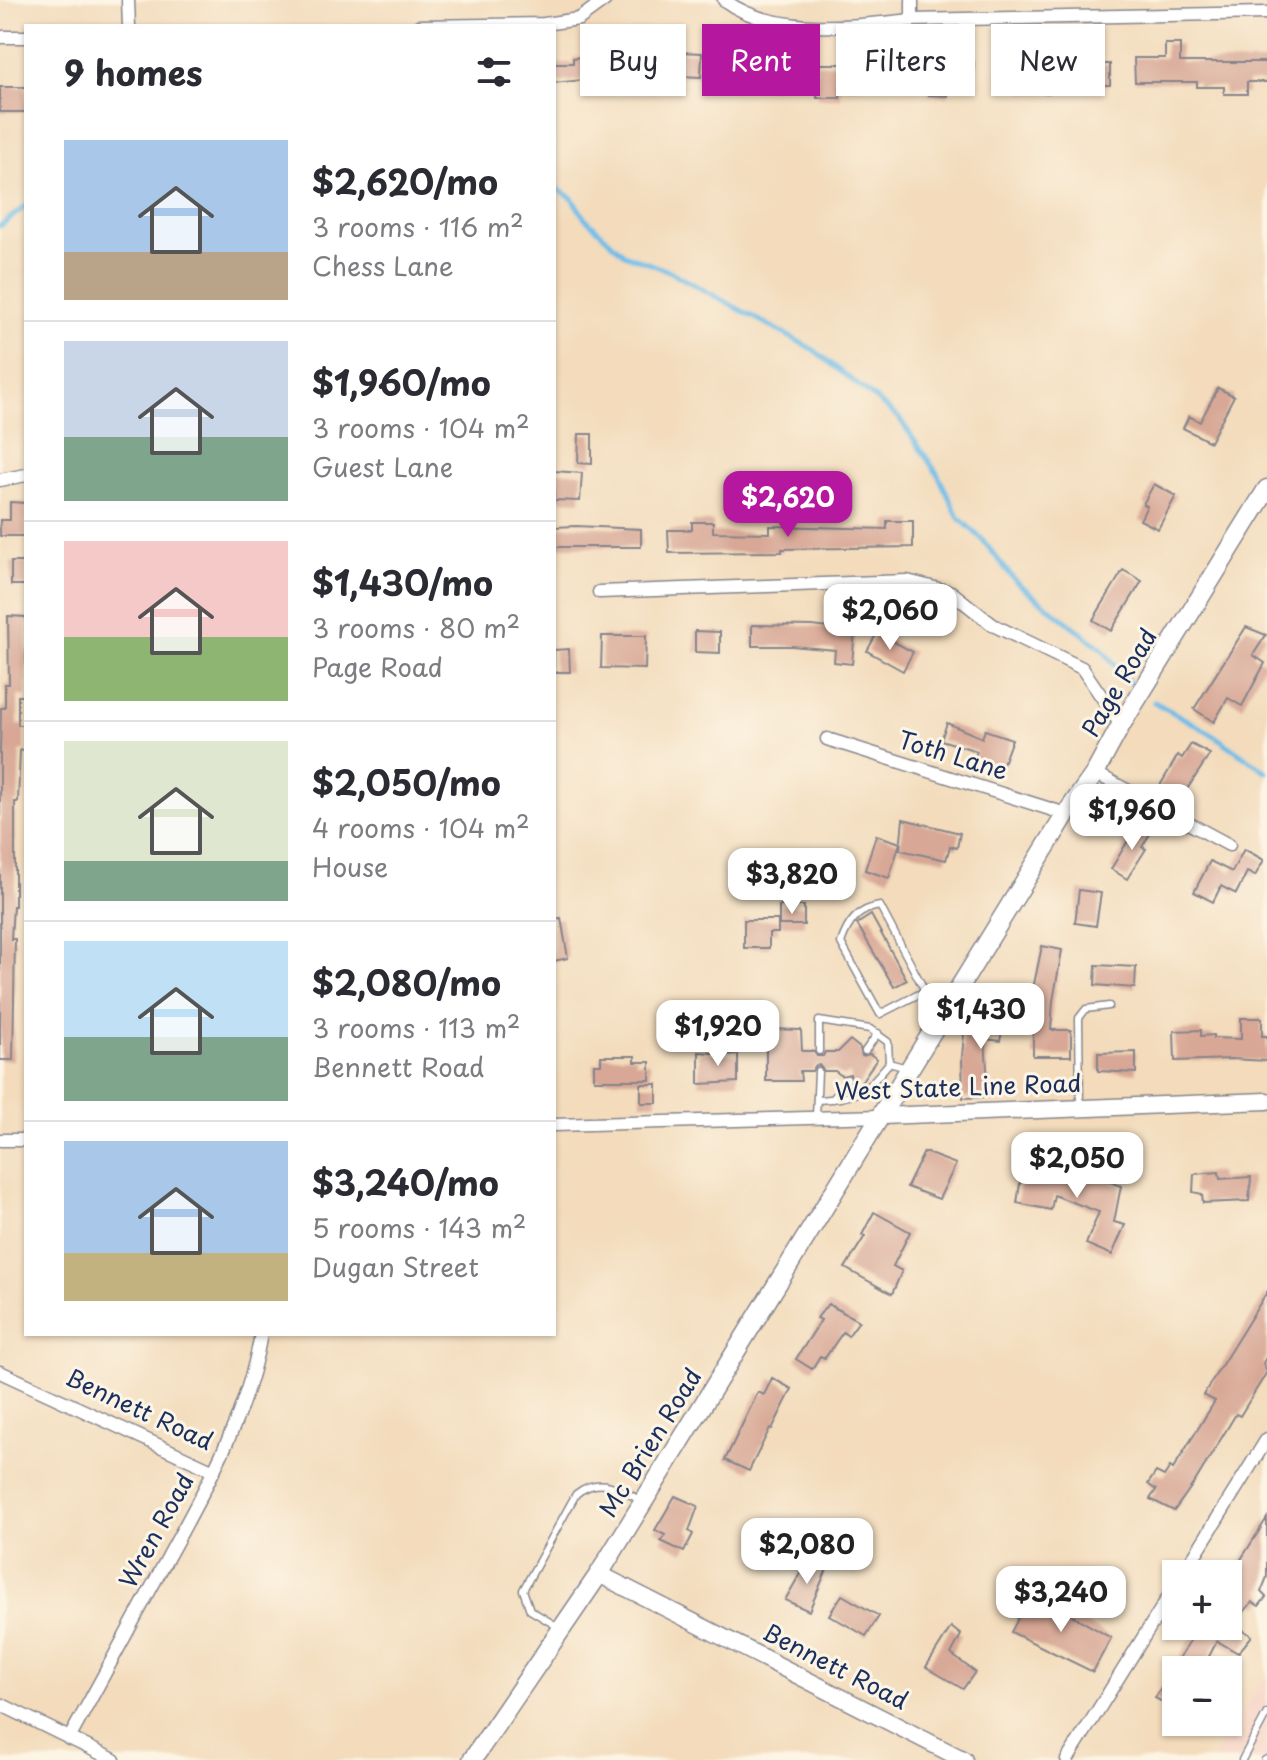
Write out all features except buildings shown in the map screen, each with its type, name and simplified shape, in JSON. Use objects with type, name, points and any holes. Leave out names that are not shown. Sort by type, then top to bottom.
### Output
[{"type":"main road","name":"Page Road","points":[[862,1145],[1066,814],[1095,773],[1121,725],[1267,490]]},
{"type":"main road","name":"Mc Brien Road","points":[[472,1760],[599,1574],[862,1145]]},
{"type":"street","points":[[128,0],[129,24]]},
{"type":"street","points":[[544,24],[579,19],[605,0]]},
{"type":"street","points":[[724,0],[738,11],[793,25],[1267,13]]},
{"type":"street","points":[[912,0],[912,20]]},
{"type":"street","points":[[0,37],[24,37]]},
{"type":"street","points":[[0,480],[24,475]]},
{"type":"street","points":[[599,592],[907,581],[951,592],[993,625],[1082,668],[1121,725]]},
{"type":"street","name":"Toth Lane","points":[[827,739],[1066,814]]},
{"type":"street","points":[[1095,773],[1229,845]]},
{"type":"street","name":"West State Line Road","points":[[556,1125],[1267,1101]]},
{"type":"street","points":[[0,1140],[24,1140]]},
{"type":"street","name":"Wren Road","points":[[69,1739],[214,1471],[237,1421],[256,1362],[261,1336]]},
{"type":"street","name":"Bennett Road","points":[[0,1372],[214,1471]]},
{"type":"street","points":[[1192,1560],[1267,1439]]},
{"type":"street","name":"Bennett Road","points":[[599,1574],[964,1760]]},
{"type":"street","points":[[1067,1760],[1162,1607]]},
{"type":"street","points":[[0,1704],[114,1760]]},
{"type":"lane","points":[[880,1014],[841,943],[847,923],[868,907],[880,906],[925,991],[948,1007]]},
{"type":"lane","points":[[870,1029],[880,1014],[925,991]]},
{"type":"lane","points":[[1080,1108],[1079,1018],[1086,1009],[1109,1006]]},
{"type":"lane","points":[[817,1100],[850,1098],[867,1089],[889,1063],[888,1042],[870,1029],[819,1021],[819,1051]]},
{"type":"lane","points":[[865,1051],[878,1033]]},
{"type":"lane","points":[[889,1063],[910,1069]]},
{"type":"lane","points":[[816,1117],[818,1071]]},
{"type":"lane","points":[[833,1099],[847,1079]]},
{"type":"lane","points":[[561,1629],[530,1610],[523,1590],[576,1494],[585,1486],[606,1482],[643,1502]]},
{"type":"lane","points":[[1242,1760],[1267,1713]]},
{"type":"shaded area","points":[[1267,1673],[1267,1760],[1213,1760],[1228,1736],[1242,1736],[1242,1713]]},
{"type":"waterway","points":[[556,188],[572,198],[584,217],[624,254],[669,271],[814,350],[899,418],[937,473],[959,518],[981,538],[1016,582],[1101,648],[1130,683]]},
{"type":"waterway","points":[[0,226],[24,208]]},
{"type":"waterway","points":[[1154,702],[1209,732],[1267,772]]}]
